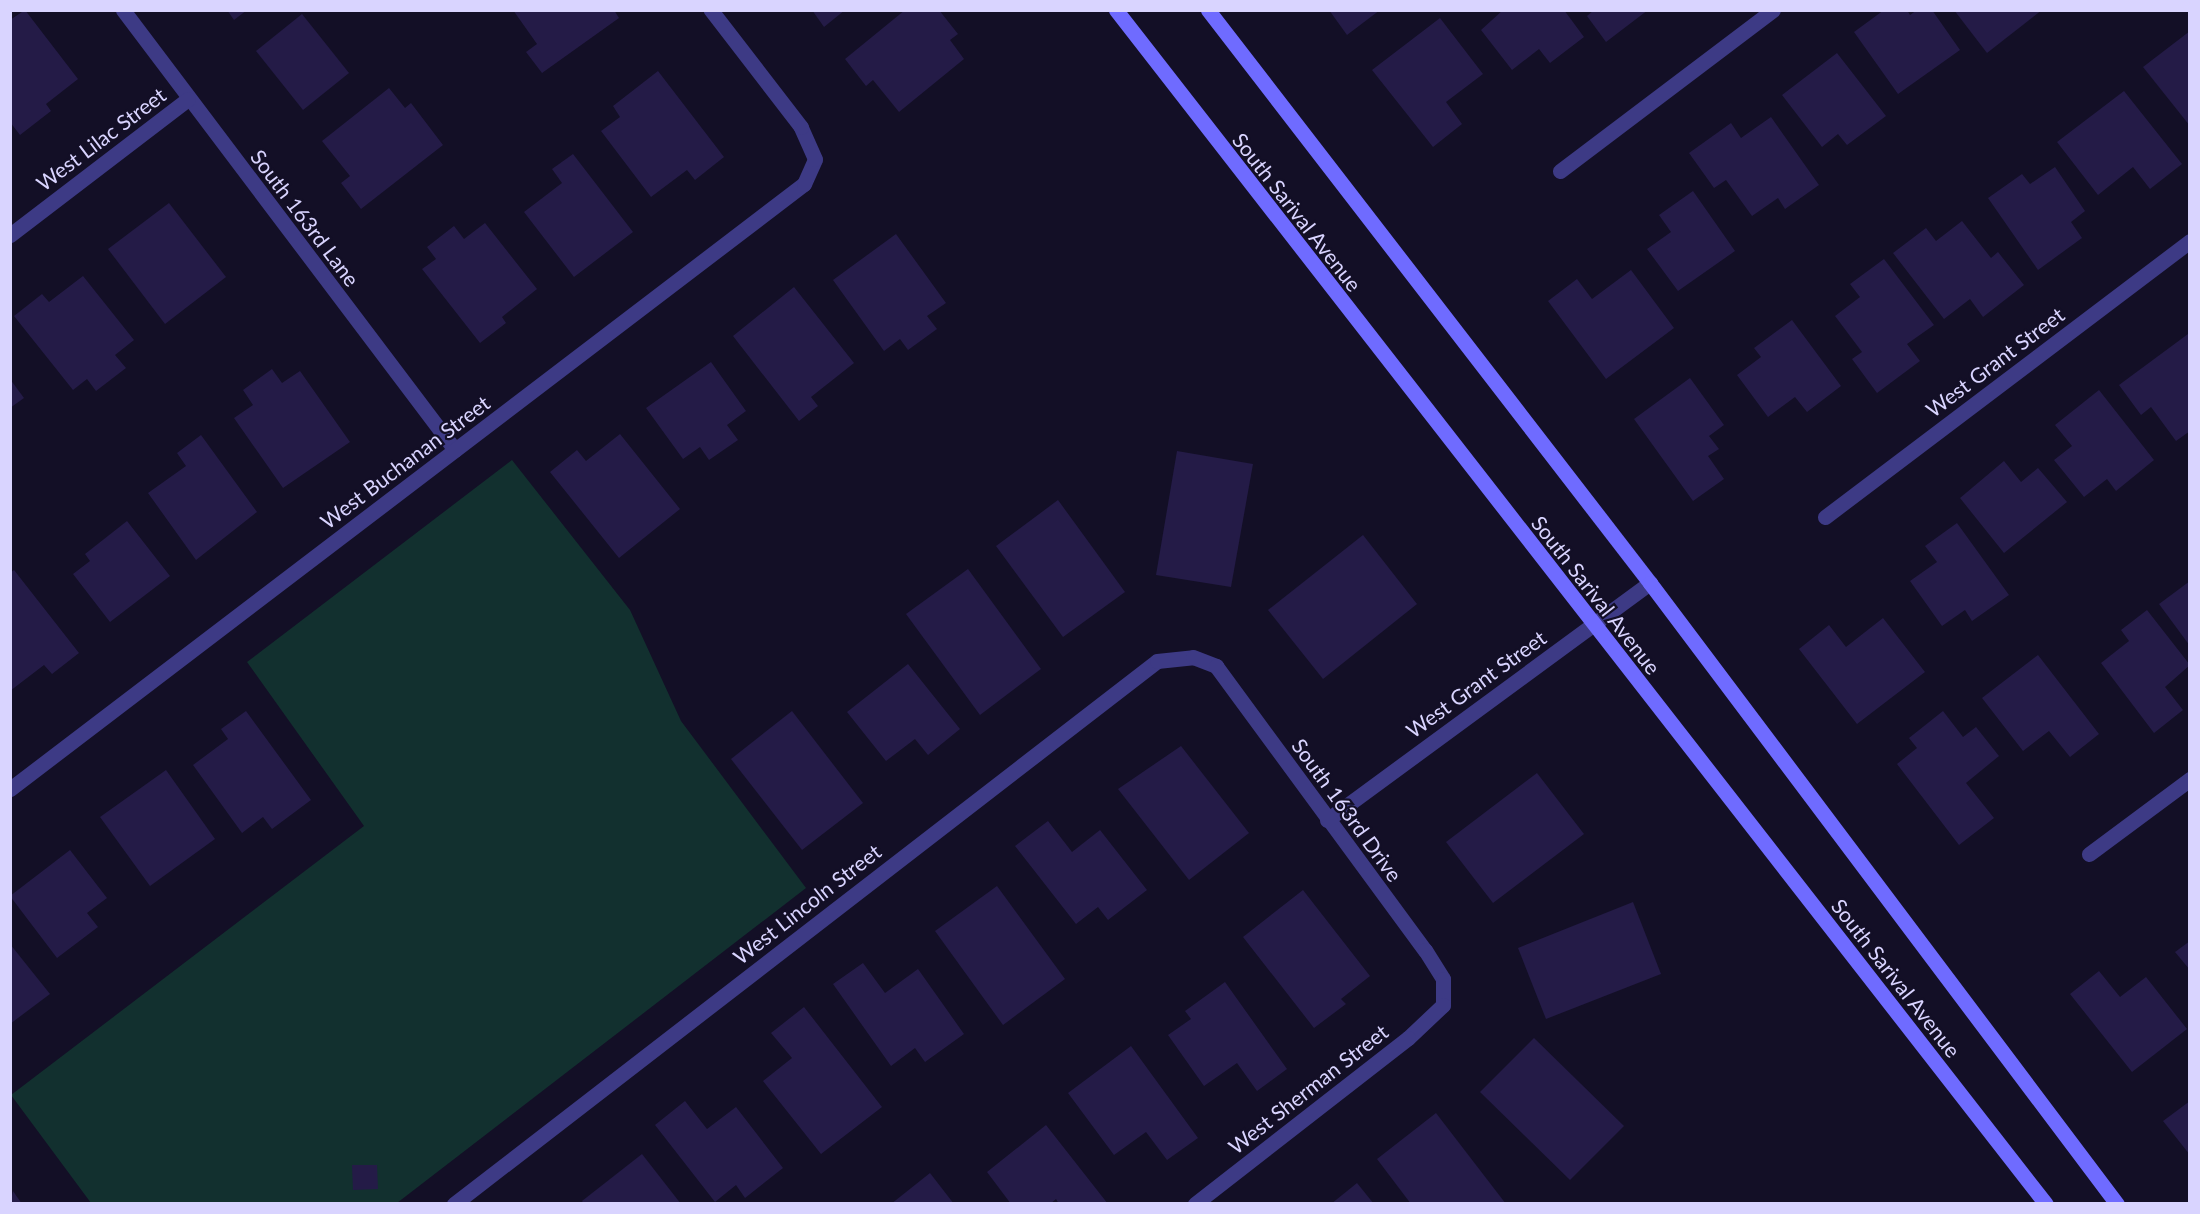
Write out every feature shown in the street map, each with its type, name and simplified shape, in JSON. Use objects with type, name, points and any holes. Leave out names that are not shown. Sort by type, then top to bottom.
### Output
[{"type":"main road","name":"South Sarival Avenue","points":[[1116,10],[1593,625],[2046,1203]]},
{"type":"main road","name":"South Sarival Avenue","points":[[1208,10],[1650,583],[2117,1203]]},
{"type":"street","name":"South 163rd Lane","points":[[123,10],[188,99],[456,450]]},
{"type":"street","name":"West Buchanan Street","points":[[10,789],[804,184],[815,159],[801,127],[711,10]]},
{"type":"street","points":[[1560,171],[1773,10]]},
{"type":"street","name":"West Lilac Street","points":[[10,235],[188,99]]},
{"type":"street","name":"West Grant Street","points":[[1825,517],[2190,241]]},
{"type":"street","name":"West Grant Street","points":[[1327,820],[1650,583]]},
{"type":"street","name":"South 163rd Drive","points":[[1193,657],[1216,666],[1431,960],[1443,979],[1443,1005]]},
{"type":"street","name":"West Lincoln Street","points":[[454,1203],[1157,661],[1193,657]]},
{"type":"street","points":[[2089,854],[2190,779]]},
{"type":"street","name":"West Sherman Street","points":[[1195,1203],[1408,1038],[1443,1005]]},
{"type":"green space","points":[[512,460],[630,610],[681,721],[806,888],[397,1203],[91,1203],[11,1095],[364,826],[247,662]]},
{"type":"building","points":[[25,10],[78,79],[46,104],[51,111],[20,135],[10,122],[10,20]]},
{"type":"building","points":[[227,10],[247,10],[234,20]]},
{"type":"building","points":[[513,10],[614,10],[619,18],[542,73],[526,52],[537,44]]},
{"type":"building","points":[[812,10],[845,10],[824,27]]},
{"type":"building","points":[[905,10],[939,10],[958,34],[950,40],[964,59],[899,112],[873,80],[866,86],[845,59]]},
{"type":"building","points":[[1329,10],[1380,10],[1347,35]]},
{"type":"building","points":[[1503,10],[1564,10],[1584,37],[1550,63],[1539,49],[1512,70],[1481,30]]},
{"type":"building","points":[[1594,10],[1648,10],[1606,42],[1587,16]]},
{"type":"building","points":[[1884,10],[1907,10],[1910,15],[1917,10],[1932,10],[1960,50],[1898,94],[1854,32]]},
{"type":"building","points":[[1954,10],[2042,10],[1987,53]]},
{"type":"building","points":[[302,14],[349,73],[303,110],[256,51]]},
{"type":"building","points":[[1440,18],[1483,74],[1446,102],[1462,124],[1433,147],[1372,70]]},
{"type":"building","points":[[2190,31],[2190,126],[2143,67]]},
{"type":"building","points":[[1837,53],[1886,116],[1847,145],[1838,134],[1822,147],[1782,95]]},
{"type":"building","points":[[658,71],[724,157],[695,180],[687,170],[651,197],[601,131],[620,117],[613,106]]},
{"type":"building","points":[[389,88],[405,108],[411,103],[443,145],[361,209],[341,183],[350,176],[322,141]]},
{"type":"building","points":[[2124,91],[2182,164],[2150,189],[2133,167],[2098,195],[2057,142]]},
{"type":"building","points":[[1771,117],[1819,185],[1785,209],[1778,198],[1752,216],[1726,180],[1714,188],[1689,153],[1731,123],[1741,138]]},
{"type":"building","points":[[573,154],[633,232],[574,277],[524,212],[562,183],[552,169]]},
{"type":"building","points":[[2055,167],[2085,211],[2071,222],[2082,238],[2038,270],[1988,198],[2022,174],[2030,184]]},
{"type":"building","points":[[1693,191],[1735,251],[1678,291],[1647,249],[1671,232],[1659,215]]},
{"type":"building","points":[[169,203],[226,277],[165,324],[108,249]]},
{"type":"building","points":[[1962,221],[1991,258],[1998,252],[2024,285],[1983,317],[1970,299],[1944,319],[1893,253],[1926,228],[1936,241]]},
{"type":"building","points":[[485,223],[537,289],[502,317],[506,323],[480,343],[422,269],[436,259],[427,247],[454,226],[464,239]]},
{"type":"building","points":[[896,234],[946,303],[927,316],[937,329],[908,350],[900,339],[884,351],[833,280]]},
{"type":"building","points":[[1884,259],[1934,325],[1907,344],[1920,361],[1877,393],[1852,359],[1862,352],[1835,316],[1860,297],[1850,284]]},
{"type":"building","points":[[1631,270],[1674,328],[1606,379],[1548,301],[1577,279],[1592,299]]},
{"type":"building","points":[[83,276],[134,340],[115,355],[126,368],[96,391],[87,379],[73,390],[14,316],[42,294],[49,302]]},
{"type":"building","points":[[794,287],[854,363],[811,397],[818,406],[799,421],[733,336]]},
{"type":"building","points":[[1792,320],[1841,386],[1807,412],[1795,397],[1768,417],[1737,375],[1761,357],[1754,348]]},
{"type":"building","points":[[2188,334],[2190,431],[2176,441],[2151,407],[2141,415],[2119,385]]},
{"type":"building","points":[[711,362],[746,411],[727,425],[738,440],[709,460],[700,447],[683,459],[646,408]]},
{"type":"building","points":[[272,369],[282,383],[300,371],[350,442],[283,488],[234,418],[253,405],[243,390]]},
{"type":"building","points":[[1690,378],[1724,425],[1709,436],[1719,449],[1708,456],[1724,479],[1693,501],[1634,419]]},
{"type":"building","points":[[10,379],[24,398],[10,408]]},
{"type":"building","points":[[2099,390],[2154,460],[2116,491],[2107,479],[2084,497],[2054,460],[2072,446],[2055,425]]},
{"type":"building","points":[[620,434],[680,509],[619,558],[550,472],[577,450],[586,461]]},
{"type":"building","points":[[201,435],[257,512],[196,560],[148,493],[186,466],[177,453]]},
{"type":"building","points":[[1177,451],[1253,464],[1231,587],[1156,575]]},
{"type":"building","points":[[2004,461],[2021,482],[2038,468],[2067,502],[2004,553],[1960,498]]},
{"type":"building","points":[[1058,500],[1125,592],[1063,637],[996,546]]},
{"type":"building","points":[[127,521],[170,576],[110,622],[73,574],[90,561],[85,554]]},
{"type":"building","points":[[1957,523],[2009,595],[1972,621],[1965,610],[1942,626],[1910,581],[1937,562],[1925,546]]},
{"type":"building","points":[[1363,535],[1417,604],[1323,679],[1268,610]]},
{"type":"building","points":[[968,569],[1041,669],[980,715],[906,614]]},
{"type":"building","points":[[14,570],[79,653],[52,674],[44,665],[10,691],[10,573]]},
{"type":"building","points":[[2190,581],[2190,646],[2159,604]]},
{"type":"building","points":[[2147,610],[2190,665],[2165,687],[2183,710],[2154,733],[2101,663],[2129,641],[2121,630]]},
{"type":"building","points":[[1883,618],[1925,672],[1857,724],[1799,649],[1829,625],[1846,647]]},
{"type":"building","points":[[2038,655],[2099,734],[2070,757],[2049,731],[2023,751],[1982,698]]},
{"type":"building","points":[[908,664],[960,729],[928,755],[915,739],[886,761],[847,712]]},
{"type":"building","points":[[246,711],[311,800],[272,829],[263,817],[242,833],[193,765],[228,739],[221,729]]},
{"type":"building","points":[[792,711],[863,803],[802,850],[731,759]]},
{"type":"building","points":[[1943,711],[1963,737],[1976,727],[1999,756],[1966,783],[1994,818],[1959,845],[1897,764],[1917,748],[1909,738]]},
{"type":"building","points":[[1181,746],[1249,833],[1189,880],[1118,789]]},
{"type":"building","points":[[166,770],[215,839],[150,886],[100,817]]},
{"type":"building","points":[[1537,773],[1584,834],[1493,903],[1446,842]]},
{"type":"building","points":[[1048,821],[1072,852],[1100,830],[1147,890],[1108,920],[1098,907],[1076,924],[1015,846]]},
{"type":"building","points":[[70,850],[107,898],[87,913],[98,927],[57,958],[10,896]]},
{"type":"building","points":[[997,886],[1065,979],[1003,1025],[935,931]]},
{"type":"building","points":[[1303,890],[1370,976],[1341,999],[1346,1004],[1314,1028],[1243,937]]},
{"type":"building","points":[[1633,902],[1661,974],[1546,1019],[1518,948]]},
{"type":"building","points":[[2190,941],[2190,970],[2175,952]]},
{"type":"building","points":[[10,944],[50,994],[10,1024]]},
{"type":"building","points":[[863,963],[885,993],[918,969],[964,1034],[925,1062],[915,1048],[891,1066],[833,984]]},
{"type":"building","points":[[2099,971],[2120,997],[2146,977],[2187,1029],[2132,1072],[2070,994]]},
{"type":"building","points":[[1225,982],[1287,1069],[1257,1091],[1237,1063],[1204,1086],[1168,1035],[1191,1019],[1185,1011]]},
{"type":"building","points":[[804,1007],[882,1107],[821,1154],[763,1081],[792,1058],[771,1033]]},
{"type":"building","points":[[1534,1038],[1624,1126],[1570,1180],[1480,1092]]},
{"type":"building","points":[[1131,1046],[1198,1138],[1167,1160],[1146,1132],[1114,1155],[1068,1093]]},
{"type":"building","points":[[685,1101],[707,1129],[736,1107],[783,1168],[745,1198],[736,1185],[715,1202],[655,1125]]},
{"type":"building","points":[[2190,1101],[2190,1155],[2163,1121]]},
{"type":"building","points":[[1436,1113],[1506,1204],[1411,1204],[1377,1159]]},
{"type":"building","points":[[1046,1125],[1108,1204],[1059,1204],[1056,1199],[1050,1204],[1011,1204],[987,1172]]},
{"type":"building","points":[[642,1154],[681,1204],[584,1204],[582,1201]]},
{"type":"building","points":[[352,1165],[377,1165],[378,1189],[353,1190]]},
{"type":"building","points":[[930,1173],[954,1204],[891,1204]]},
{"type":"building","points":[[1357,1183],[1374,1204],[1331,1204]]},
{"type":"building","points":[[13,1191],[22,1204],[10,1204]]}]
